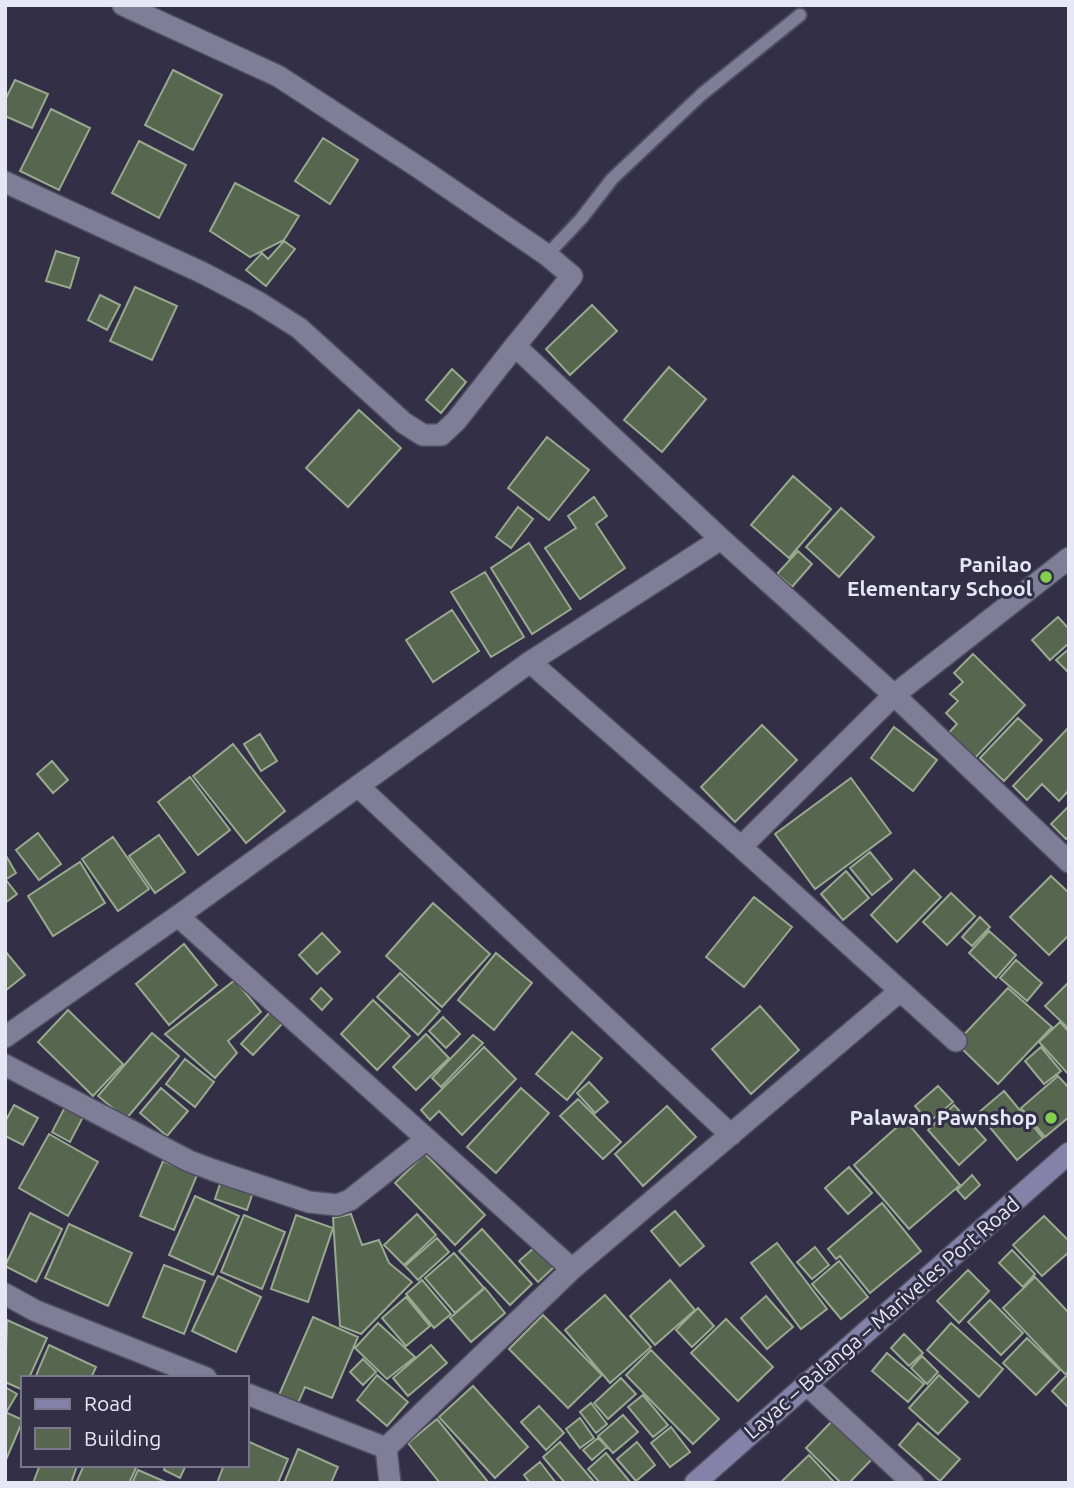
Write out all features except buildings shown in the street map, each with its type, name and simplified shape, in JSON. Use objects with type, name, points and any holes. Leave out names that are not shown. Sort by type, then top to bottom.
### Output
[{"type":"main road","name":"Layac – Balanga – Mariveles Port Road","points":[[695,1483],[1069,1153]]},
{"type":"street","points":[[5,182],[203,273],[258,302],[299,328],[404,423],[422,435],[441,435],[456,421],[572,276],[547,255],[421,169],[278,76],[123,5]]},
{"type":"street","points":[[515,346],[721,539],[894,695],[1069,862]]},
{"type":"street","points":[[5,1037],[530,662],[721,539]]},
{"type":"street","points":[[741,847],[894,695],[1069,558]]},
{"type":"street","points":[[530,662],[956,1041]]},
{"type":"street","points":[[358,786],[731,1135]]},
{"type":"street","points":[[178,916],[572,1269]]},
{"type":"street","points":[[386,1448],[572,1269],[900,991]]},
{"type":"street","points":[[5,1065],[189,1161],[317,1204],[337,1205],[350,1200],[428,1139]]},
{"type":"street","points":[[5,1294],[36,1311],[201,1376]]},
{"type":"street","points":[[806,1384],[913,1483]]},
{"type":"street","points":[[248,1394],[386,1448]]},
{"type":"street","points":[[386,1448],[390,1483]]},
{"type":"lane","points":[[547,255],[612,179],[702,94],[800,15]]},
{"type":"place","name":"Panilao Elementary School","points":[[1046,577]]},
{"type":"place","name":"Palawan Pawnshop","points":[[1051,1118]]}]
